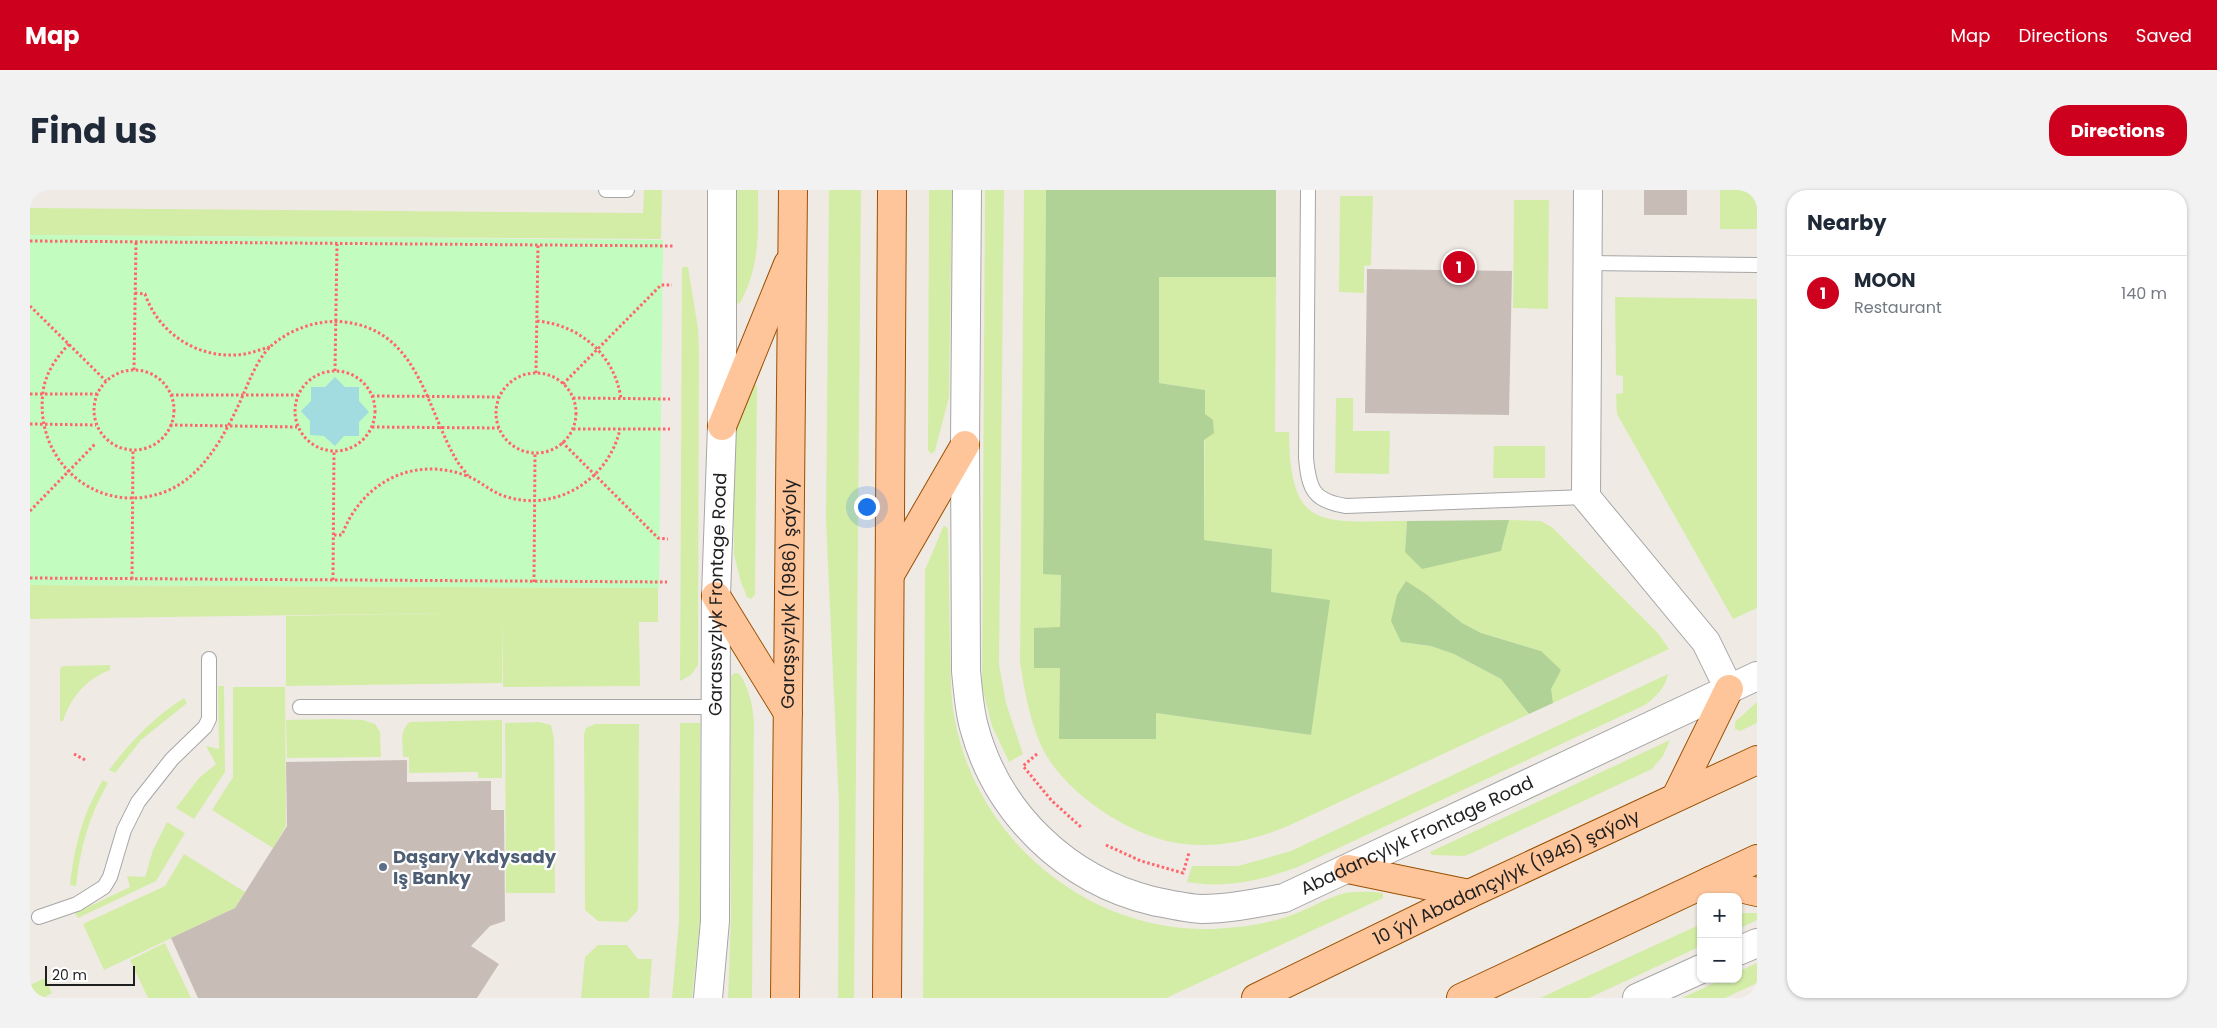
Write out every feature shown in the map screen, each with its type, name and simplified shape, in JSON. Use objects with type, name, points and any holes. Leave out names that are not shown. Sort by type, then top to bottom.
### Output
[{"type":"main road","name":"Garaşsyzlyk (1986) şaýoly","points":[[785,998],[793,190]]},
{"type":"main road","points":[[888,998],[892,190]]},
{"type":"main road","points":[[722,426],[793,251]]},
{"type":"main road","points":[[890,575],[965,445]]},
{"type":"main road","points":[[716,596],[788,713]]},
{"type":"main road","points":[[1676,798],[1729,689]]},
{"type":"main road","name":"10 ýyl Abadançylyk (1945) şaýoly","points":[[1256,998],[1469,894],[1757,760]]},
{"type":"main road","points":[[1461,998],[1757,859]]},
{"type":"main road","points":[[1348,869],[1469,894]]},
{"type":"main road","points":[[1710,881],[1757,892]]},
{"type":"street","name":"Garassyzlyk Frontage Road","points":[[708,998],[715,921],[716,596],[722,426],[722,190]]},
{"type":"street","points":[[965,445],[967,190]]},
{"type":"street","points":[[1588,190],[1586,497],[1706,642],[1729,689]]},
{"type":"street","name":"Abadancylyk Frontage Road","points":[[965,445],[966,671],[969,706],[974,728],[987,765],[1021,820],[1043,843],[1066,862],[1101,883],[1133,896],[1169,905],[1200,909],[1239,907],[1284,898],[1757,676]]},
{"type":"street","points":[[1742,949],[1757,943]]},
{"type":"street","points":[[1637,998],[1697,970]]},
{"type":"lane","points":[[606,190],[627,190]]},
{"type":"lane","points":[[1308,190],[1306,458],[1311,485],[1320,500],[1330,504],[1346,506],[1586,497]]},
{"type":"lane","points":[[1587,263],[1757,264]]},
{"type":"lane","points":[[39,917],[77,904],[104,886],[110,876],[124,830],[138,802],[172,759],[205,727],[209,719],[209,659]]},
{"type":"lane","points":[[300,706],[717,707]]},
{"type":"path","points":[[30,241],[674,246]]},
{"type":"path","points":[[134,370],[136,242]]},
{"type":"path","points":[[335,371],[337,244]]},
{"type":"path","points":[[536,373],[538,245]]},
{"type":"path","points":[[563,384],[661,285],[672,285]]},
{"type":"path","points":[[135,293],[145,294],[156,316],[166,329],[191,347],[221,356],[237,355],[270,347],[312,324],[336,322],[359,324],[388,338],[410,360],[457,462],[468,476]]},
{"type":"path","points":[[30,306],[106,381]]},
{"type":"path","points":[[537,321],[556,324],[571,330],[598,349],[614,374],[621,399]]},
{"type":"path","points":[[69,344],[50,370],[42,394],[43,424],[49,446],[68,472],[92,490],[107,495],[133,498],[154,496],[195,473],[205,461],[227,426],[253,373],[270,347]]},
{"type":"path","points":[[134,370],[150,373],[163,382],[171,395],[174,410],[170,425],[162,438],[148,447],[133,450],[118,447],[105,438],[96,425],[93,410],[97,394],[106,381],[119,373],[134,370]]},
{"type":"path","points":[[335,371],[351,374],[364,383],[372,396],[375,412],[372,427],[363,440],[350,449],[334,452],[319,449],[306,440],[297,426],[295,411],[298,396],[306,383],[320,374],[335,371]]},
{"type":"path","points":[[536,373],[552,376],[563,384],[573,398],[576,413],[573,429],[562,442],[551,450],[535,453],[520,450],[507,441],[499,428],[496,412],[499,397],[508,384],[521,376],[536,373]]},
{"type":"path","points":[[30,394],[97,394]]},
{"type":"path","points":[[171,395],[298,396]]},
{"type":"path","points":[[372,396],[499,397]]},
{"type":"path","points":[[573,398],[670,399]]},
{"type":"path","points":[[30,424],[96,425]]},
{"type":"path","points":[[170,425],[297,426]]},
{"type":"path","points":[[372,427],[499,428]]},
{"type":"path","points":[[573,429],[670,429]]},
{"type":"path","points":[[334,535],[342,535],[356,507],[378,485],[392,477],[422,469],[438,469],[468,476],[500,495],[523,501],[554,498],[569,493],[594,476],[613,450],[620,429]]},
{"type":"path","points":[[562,442],[658,538],[668,539]]},
{"type":"path","points":[[30,511],[95,444]]},
{"type":"path","points":[[132,579],[133,450]]},
{"type":"path","points":[[333,580],[334,452]]},
{"type":"path","points":[[534,582],[535,453]]},
{"type":"path","points":[[30,578],[667,582]]},
{"type":"path","points":[[74,754],[86,761]]},
{"type":"path","points":[[1037,754],[1023,766],[1052,801],[1081,827]]},
{"type":"path","points":[[1106,845],[1141,861],[1183,872],[1189,853]]},
{"type":"green space","points":[[644,190],[662,190],[661,239],[30,235],[30,208],[643,213]]},
{"type":"green space","points":[[736,190],[758,190],[758,220],[757,248],[752,275],[740,303],[736,304]]},
{"type":"green space","points":[[829,190],[861,190],[854,998],[838,998],[839,806],[826,521]]},
{"type":"green space","points":[[929,190],[952,190],[949,397],[935,451],[931,454],[928,450]]},
{"type":"green space","points":[[985,190],[1004,190],[999,664],[1006,703],[1023,754],[1009,762],[992,726],[982,687]]},
{"type":"green space","points":[[1024,190],[1046,190],[1043,574],[1061,574],[1060,628],[1034,628],[1034,668],[1060,668],[1156,739],[1156,713],[1311,735],[1271,592],[1271,549],[1204,540],[1205,390],[1159,383],[1159,276],[1276,277],[1275,432],[1289,432],[1291,465],[1296,489],[1304,505],[1316,514],[1333,519],[1353,521],[1407,521],[1405,552],[1501,551],[1509,520],[1541,521],[1553,528],[1657,632],[1669,649],[1553,703],[1541,651],[1481,633],[1462,623],[1426,594],[1406,582],[1401,642],[1431,646],[1454,654],[1501,679],[1529,714],[1288,826],[1237,842],[1197,845],[1164,840],[1142,833],[1100,810],[1064,778],[1050,761],[1040,743],[1027,703],[1020,661]]},
{"type":"green space","points":[[1046,190],[1276,190],[1276,277],[1159,277],[1159,383],[1205,390],[1205,414],[1213,420],[1214,433],[1204,440],[1204,540],[1272,549],[1271,592],[1330,600],[1311,735],[1156,713],[1156,739],[1059,739],[1060,668],[1034,668],[1034,628],[1060,627],[1061,575],[1043,574]]},
{"type":"green space","points":[[1720,190],[1757,190],[1757,229],[1720,229]]},
{"type":"green space","points":[[1340,196],[1373,196],[1371,265],[1364,266],[1364,293],[1339,292]]},
{"type":"green space","points":[[1514,200],[1549,200],[1548,309],[1513,308]]},
{"type":"green space","points":[[30,235],[663,240],[659,588],[30,585]]},
{"type":"green space","points":[[682,267],[688,267],[698,328],[699,350],[698,665],[691,675],[680,681]]},
{"type":"green space","points":[[1615,297],[1757,299],[1757,608],[1733,619],[1617,414],[1616,394],[1623,393],[1623,376],[1616,375]]},
{"type":"green space","points":[[753,379],[757,387],[755,595],[751,599],[747,597],[741,582],[734,555],[734,431]]},
{"type":"green space","points":[[1336,398],[1353,398],[1353,431],[1390,431],[1389,474],[1335,473]]},
{"type":"green space","points":[[1494,446],[1545,446],[1545,478],[1493,478]]},
{"type":"green space","points":[[1509,520],[1501,551],[1422,569],[1405,552],[1407,521]]},
{"type":"green space","points":[[944,525],[948,529],[951,684],[955,721],[968,765],[988,805],[1014,841],[1046,871],[1083,897],[1123,915],[1167,926],[1212,929],[1240,927],[1286,917],[1345,893],[1383,893],[1383,898],[1166,998],[923,998],[925,570]]},
{"type":"green space","points":[[1406,581],[1426,594],[1462,623],[1481,633],[1541,651],[1561,670],[1551,689],[1553,703],[1529,714],[1501,679],[1454,654],[1431,646],[1401,642],[1391,621],[1397,595]]},
{"type":"green space","points":[[30,585],[658,588],[658,622],[639,622],[640,686],[503,687],[502,613],[502,683],[286,686],[286,616],[451,613],[30,619]]},
{"type":"green space","points":[[110,665],[110,670],[94,678],[80,690],[70,704],[63,721],[60,721],[60,668],[64,666]]},
{"type":"green space","points":[[735,673],[742,677],[747,689],[754,721],[752,998],[728,998],[731,917],[731,676]]},
{"type":"green space","points":[[1668,674],[1660,691],[1645,705],[1298,867],[1271,876],[1230,884],[1187,882],[1192,866],[1238,866],[1291,851]]},
{"type":"green space","points":[[218,686],[224,686],[225,772],[194,819],[176,808],[199,778],[216,764],[206,746],[219,749]]},
{"type":"green space","points":[[233,687],[285,687],[286,826],[273,848],[212,810],[233,777]]},
{"type":"green space","points":[[184,698],[187,703],[141,740],[115,773],[109,770],[144,730]]},
{"type":"green space","points":[[1757,702],[1757,723],[1740,731],[1735,729],[1735,722]]},
{"type":"green space","points":[[286,720],[363,720],[375,724],[380,732],[381,757],[287,758]]},
{"type":"green space","points":[[502,720],[502,778],[478,778],[478,772],[409,773],[409,757],[403,757],[402,738],[404,729],[410,722]]},
{"type":"green space","points":[[539,722],[551,725],[554,739],[555,893],[506,893],[505,723]]},
{"type":"green space","points":[[680,723],[700,723],[700,921],[692,998],[672,998],[679,921]]},
{"type":"green space","points":[[595,724],[639,724],[638,910],[627,922],[598,921],[585,910],[584,734],[586,728]]},
{"type":"green space","points":[[1670,740],[1663,756],[1652,769],[1472,853],[1464,856],[1432,855],[1430,852]]},
{"type":"green space","points":[[103,780],[108,783],[101,795],[86,833],[76,886],[70,885],[80,831],[90,805]]},
{"type":"green space","points":[[167,822],[185,833],[156,881],[78,918],[75,913],[130,887],[127,876],[145,877],[153,850]]},
{"type":"green space","points":[[184,854],[245,892],[235,908],[104,970],[83,924],[165,886]]},
{"type":"green space","points":[[1742,913],[1757,913],[1757,920],[1742,927]]},
{"type":"green space","points":[[1697,926],[1697,948],[1589,998],[1540,998]]},
{"type":"green space","points":[[165,943],[191,998],[148,998],[130,960]]},
{"type":"green space","points":[[598,945],[627,945],[638,959],[652,959],[649,998],[581,998],[585,957]]},
{"type":"green space","points":[[1757,963],[1757,983],[1725,998],[1682,998],[1714,983],[1742,983],[1742,970]]},
{"type":"green space","points":[[45,978],[52,993],[43,998],[30,998],[30,985]]},
{"type":"water","points":[[335,377],[345,387],[359,387],[359,401],[369,412],[359,422],[359,436],[344,436],[335,446],[324,436],[310,435],[310,421],[301,411],[311,401],[311,387],[325,387]]},
{"type":"building","points":[[1644,190],[1687,190],[1687,215],[1644,215]]},
{"type":"building","points":[[1367,269],[1512,271],[1509,415],[1365,413]]},
{"type":"building","name":"Daşary Ykdysady Iş Banky","points":[[407,760],[407,782],[491,781],[491,810],[504,810],[505,921],[490,926],[471,946],[499,964],[477,998],[198,998],[171,938],[235,908],[287,826],[286,762]]},
{"type":"place","name":"MOON","points":[[1459,267]]},
{"type":"place","name":"Daşary Ykdysady Iş Banky","points":[[383,867]]}]
